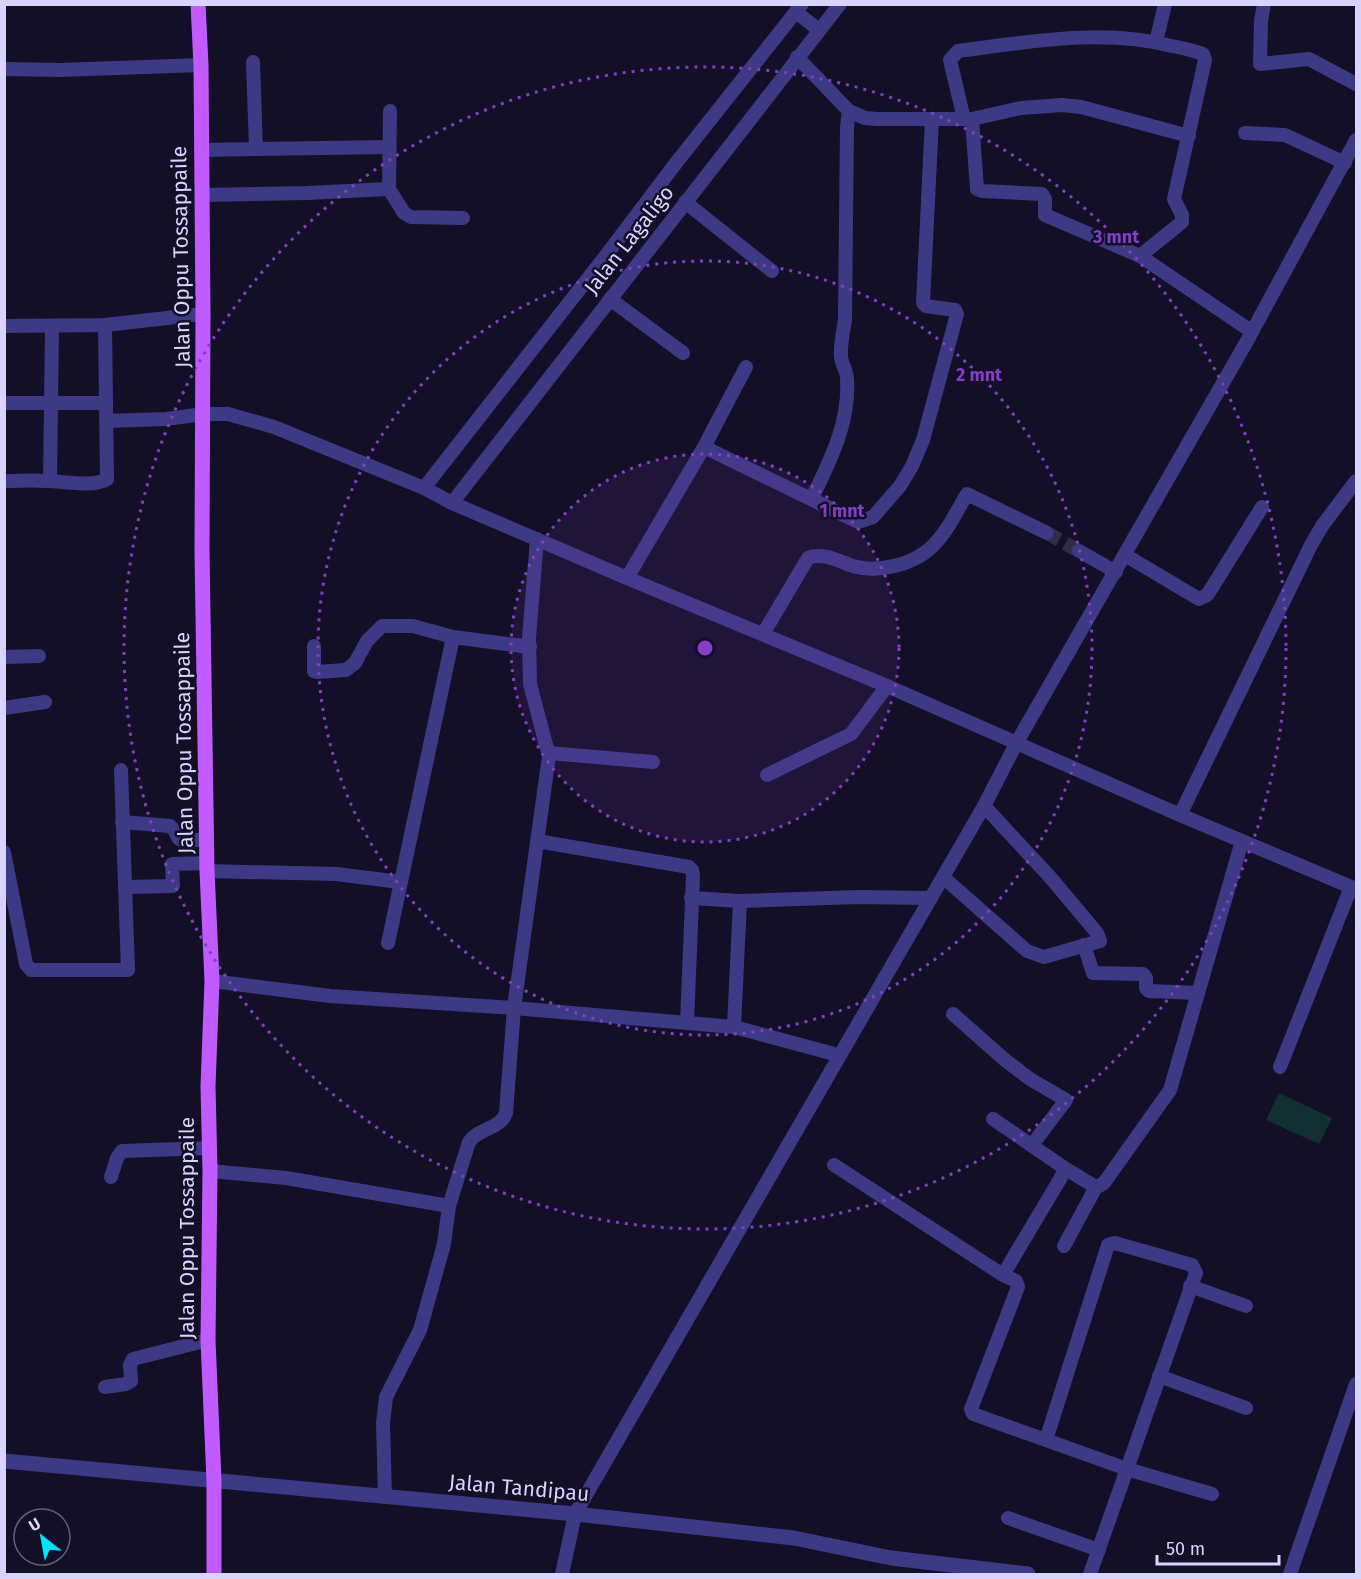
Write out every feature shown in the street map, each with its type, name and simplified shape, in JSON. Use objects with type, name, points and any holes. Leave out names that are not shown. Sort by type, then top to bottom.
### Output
[{"type":"main road","name":"Jalan Oppu Tossappaile","points":[[198,4],[201,65],[204,414],[202,551],[207,867],[212,981],[208,1086],[210,1148],[208,1340],[214,1481],[214,1575]]},
{"type":"street","name":"Jalan Lagaligo","points":[[452,503],[840,4]]},
{"type":"street","points":[[1156,42],[1165,4]]},
{"type":"street","points":[[1264,4],[1261,21],[1260,64],[1309,59],[1356,84]]},
{"type":"street","points":[[799,8],[819,30]]},
{"type":"street","name":"Jalan Lagaligo","points":[[424,488],[799,8]]},
{"type":"street","points":[[1140,256],[1182,222],[1182,215],[1174,199],[1204,56],[1200,52],[1156,42],[1096,36],[1064,37],[958,51],[951,60],[968,119],[978,190],[1042,194],[1045,199],[1045,215],[1140,256],[1251,331]]},
{"type":"street","points":[[797,57],[849,111],[865,118],[968,119],[1021,108],[1062,105],[1081,107],[1189,136]]},
{"type":"street","points":[[253,62],[256,149]]},
{"type":"street","points":[[4,69],[60,70],[201,65]]},
{"type":"street","points":[[390,111],[389,189],[404,213],[411,217],[464,218]]},
{"type":"street","points":[[812,498],[831,460],[842,427],[847,389],[846,370],[840,349],[845,320],[849,111]]},
{"type":"street","points":[[704,447],[858,522],[870,519],[900,486],[923,440],[957,314],[955,310],[926,306],[923,303],[932,119]]},
{"type":"street","points":[[1245,133],[1285,135],[1346,163]]},
{"type":"street","points":[[562,1575],[575,1514],[838,1055],[984,806],[1017,742],[1116,572],[1346,163],[1356,140]]},
{"type":"street","points":[[201,150],[389,147]]},
{"type":"street","points":[[202,195],[307,194],[389,189]]},
{"type":"street","points":[[685,202],[772,271]]},
{"type":"street","points":[[610,299],[683,353]]},
{"type":"street","points":[[4,326],[105,325],[203,314]]},
{"type":"street","points":[[4,481],[50,481],[64,484],[101,482],[107,479],[105,325]]},
{"type":"street","points":[[50,481],[52,327]]},
{"type":"street","points":[[627,578],[704,447],[746,367]]},
{"type":"street","points":[[4,403],[105,403]]},
{"type":"street","points":[[106,421],[228,414],[274,427],[424,488],[452,503],[887,686],[1354,888],[1280,1067]]},
{"type":"street","points":[[1180,814],[1311,545],[1356,481]]},
{"type":"street","points":[[763,634],[808,558],[822,555],[864,570],[899,566],[914,561],[929,551],[941,537],[967,494],[1047,533]]},
{"type":"street","points":[[1125,555],[1199,599],[1207,595],[1262,507]]},
{"type":"street","points":[[385,1497],[383,1423],[386,1397],[420,1330],[444,1244],[449,1206],[469,1142],[472,1136],[499,1123],[504,1118],[514,1008],[549,753],[531,692],[530,647],[537,539]]},
{"type":"street","points":[[1079,551],[1116,572]]},
{"type":"street","points":[[314,646],[314,671],[342,672],[355,663],[367,641],[382,626],[412,626],[453,637],[530,647]]},
{"type":"street","points":[[388,943],[453,637]]},
{"type":"street","points":[[4,657],[39,656]]},
{"type":"street","points":[[767,775],[851,734],[887,686]]},
{"type":"street","points":[[4,708],[45,702]]},
{"type":"street","points":[[549,753],[652,762]]},
{"type":"street","points":[[4,852],[26,964],[31,970],[128,970],[121,770]]},
{"type":"street","points":[[943,877],[1030,953],[1044,957],[1100,941],[1097,933],[1050,877],[984,806]]},
{"type":"street","points":[[122,822],[170,826],[179,839],[184,841],[207,839]]},
{"type":"street","points":[[537,841],[689,867],[693,873],[687,1023]]},
{"type":"street","points":[[993,1119],[1066,1170],[1096,1186],[1101,1185],[1107,1179],[1170,1090],[1242,841]]},
{"type":"street","points":[[125,887],[173,886],[172,864],[336,874],[400,882]]},
{"type":"street","points":[[691,898],[740,901],[858,897],[930,898]]},
{"type":"street","points":[[734,1028],[740,901]]},
{"type":"street","points":[[1084,945],[1093,973],[1143,974],[1146,978],[1146,988],[1149,991],[1198,993]]},
{"type":"street","points":[[212,981],[330,996],[514,1008],[734,1028],[838,1055]]},
{"type":"street","points":[[953,1014],[1005,1059],[1030,1078],[1066,1100],[1032,1145]]},
{"type":"street","points":[[111,1177],[117,1158],[122,1151],[210,1148]]},
{"type":"street","points":[[834,1165],[1003,1275],[1016,1281],[1018,1287],[971,1411],[975,1415],[1127,1469],[1212,1494]]},
{"type":"street","points":[[1003,1275],[1066,1170]]},
{"type":"street","points":[[210,1171],[286,1178],[449,1206]]},
{"type":"street","points":[[1064,1246],[1096,1186]]},
{"type":"street","points":[[1046,1440],[1108,1245],[1115,1243],[1190,1264],[1196,1271],[1090,1575]]},
{"type":"street","points":[[1190,1286],[1246,1306]]},
{"type":"street","points":[[105,1387],[131,1381],[130,1365],[133,1359],[208,1340]]},
{"type":"street","points":[[1159,1376],[1246,1408]]},
{"type":"street","points":[[1290,1575],[1356,1384]]},
{"type":"street","name":"Jalan Tandipau","points":[[4,1461],[575,1514],[794,1538],[947,1570],[1028,1575]]},
{"type":"street","points":[[1008,1518],[1099,1550]]},
{"type":"green space","points":[[1279,1093],[1332,1118],[1319,1144],[1266,1120]]},
{"type":"tunnel","points":[[1047,533],[1079,551]]}]
